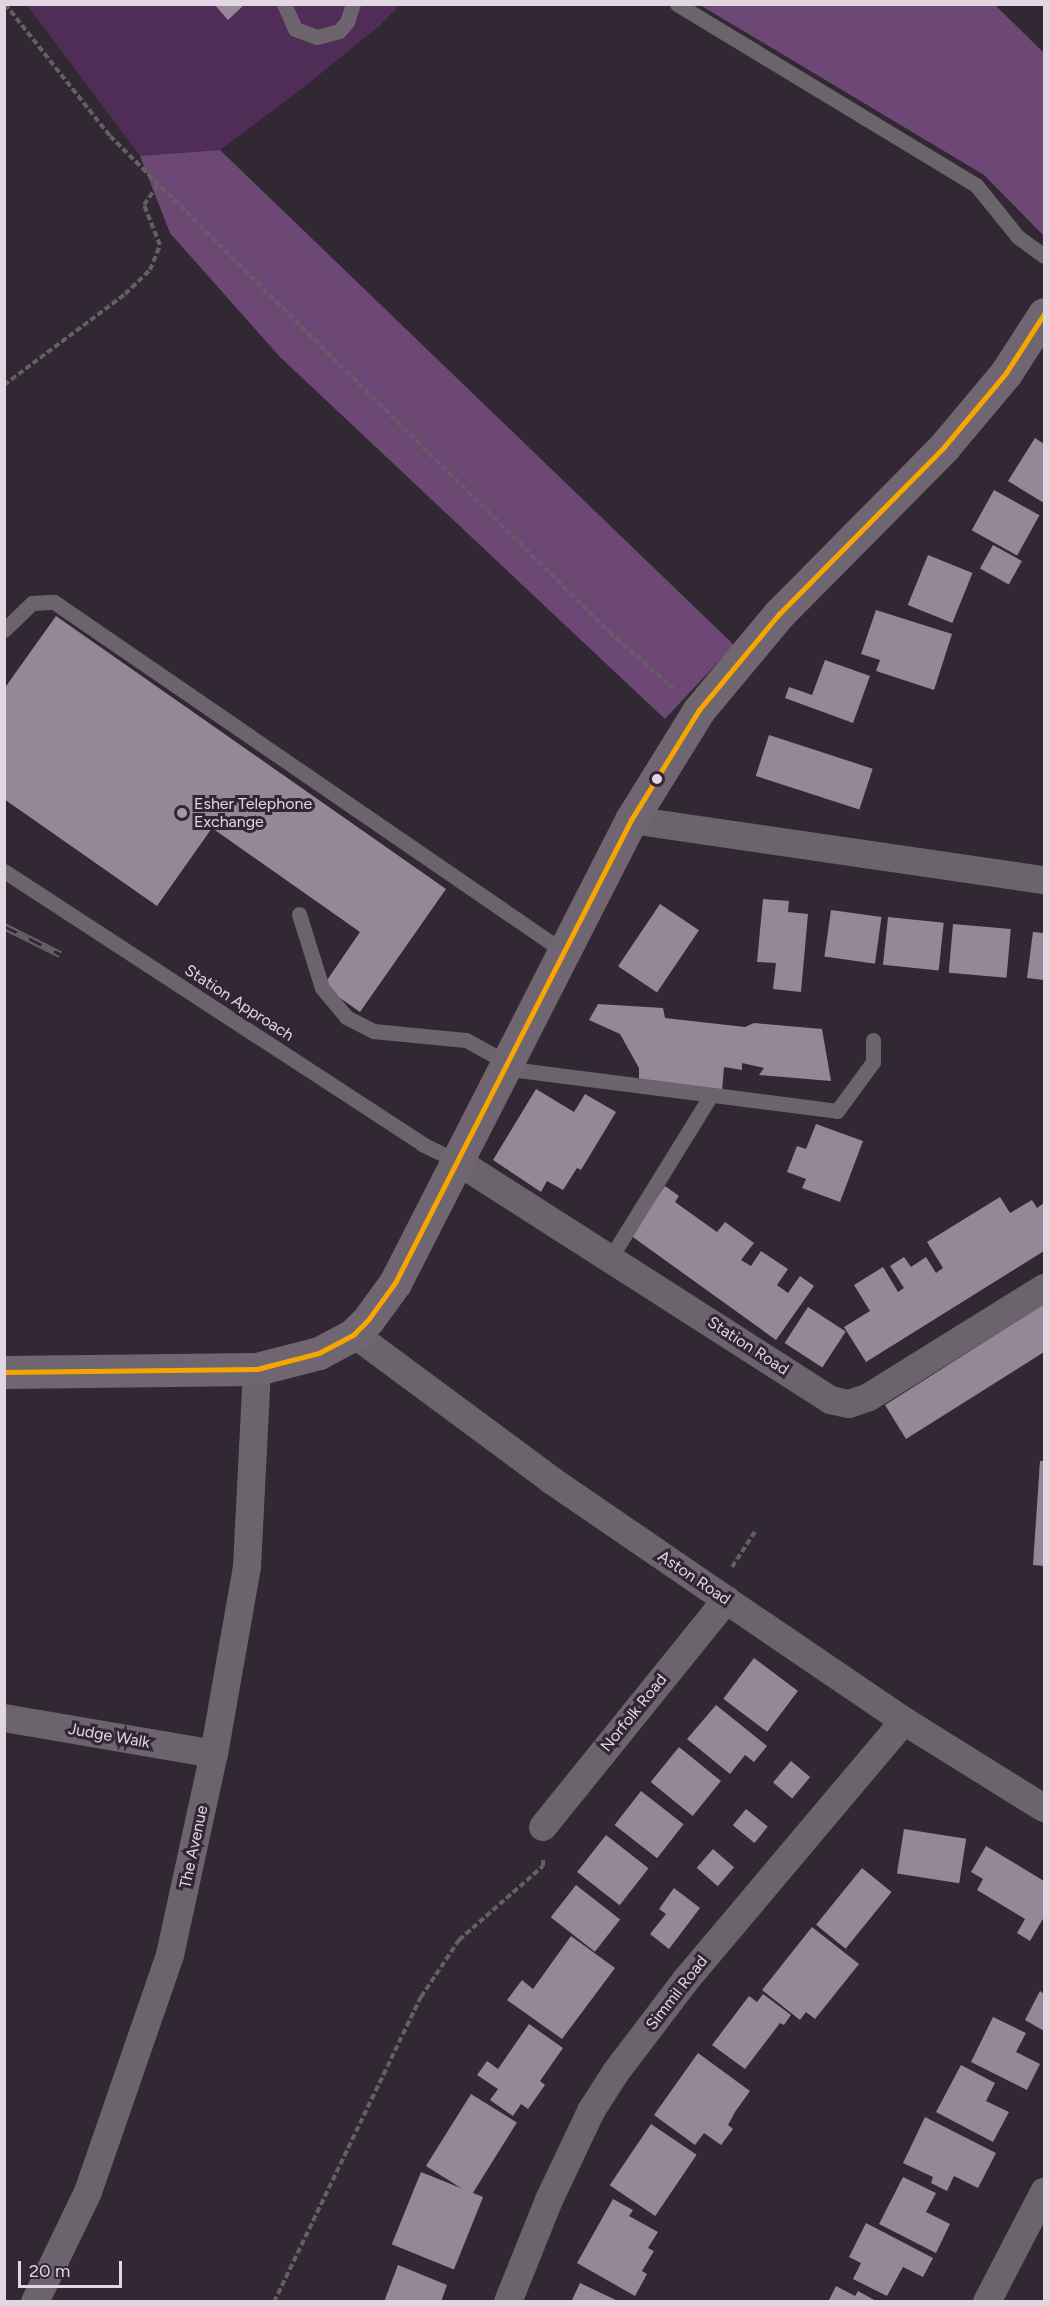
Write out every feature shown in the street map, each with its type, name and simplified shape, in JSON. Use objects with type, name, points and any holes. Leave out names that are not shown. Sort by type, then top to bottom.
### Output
[{"type":"street","points":[[4,1372],[257,1369],[319,1353],[354,1334],[395,1283],[504,1065],[631,820],[699,710],[778,614],[944,447],[1006,372],[1044,315]]},
{"type":"street","points":[[631,820],[1044,880]]},
{"type":"street","name":"Station Road","points":[[457,1161],[611,1257],[830,1400],[849,1404],[869,1397],[1044,1288]]},
{"type":"street","name":"Aston Road","points":[[354,1334],[551,1480],[904,1721],[1044,1808]]},
{"type":"street","name":"The Avenue","points":[[35,2301],[88,2192],[170,1955],[214,1754],[247,1567],[257,1369]]},
{"type":"street","name":"Norfolk Road","points":[[543,1827],[726,1600]]},
{"type":"street","name":"Judge Walk","points":[[4,1718],[214,1754]]},
{"type":"street","name":"Simmil Road","points":[[508,2301],[558,2180],[591,2111],[616,2072],[685,1981],[904,1721]]},
{"type":"street","points":[[987,2301],[1044,2192]]},
{"type":"lane","points":[[284,4],[296,29],[317,37],[339,31],[347,22],[353,4]]},
{"type":"lane","points":[[677,4],[976,185],[1018,237],[1044,256]]},
{"type":"lane","points":[[4,630],[32,603],[54,602],[563,951]]},
{"type":"lane","name":"Station Approach","points":[[4,871],[422,1144],[457,1161]]},
{"type":"lane","points":[[299,914],[322,988],[346,1017],[373,1032],[466,1040],[504,1065],[710,1096],[837,1111],[873,1062],[873,1040]]},
{"type":"lane","points":[[611,1257],[710,1096]]},
{"type":"path","points":[[5,4],[110,136],[609,632],[699,710]]},
{"type":"path","points":[[4,385],[125,294],[150,270],[160,245],[144,206],[158,184]]},
{"type":"path","points":[[726,1600],[733,1564],[756,1530]]},
{"type":"path","points":[[274,2301],[421,1997],[459,1940],[543,1866],[543,1827]]},
{"type":"shaded area","points":[[27,5],[400,5],[379,26],[303,88],[220,150],[140,156]]},
{"type":"shaded area","points":[[700,5],[995,5],[1044,53],[1044,236],[984,175]]},
{"type":"shaded area","points":[[220,150],[734,645],[665,719],[280,357],[170,233],[140,156]]},
{"type":"building","points":[[214,4],[245,4],[228,20]]},
{"type":"building","points":[[1035,438],[1044,444],[1044,503],[1008,481]]},
{"type":"building","points":[[994,490],[1039,515],[1017,555],[972,530]]},
{"type":"building","points":[[993,545],[1022,561],[1009,585],[980,569]]},
{"type":"building","points":[[928,555],[973,573],[952,623],[908,605]]},
{"type":"building","points":[[876,610],[952,634],[934,690],[876,671],[880,660],[861,654]]},
{"type":"building","name":"Esher Telephone Exchange","points":[[56,616],[446,889],[360,1012],[323,986],[360,932],[212,828],[157,906],[4,799],[4,689]]},
{"type":"building","points":[[825,660],[870,676],[853,723],[785,698],[789,687],[812,695]]},
{"type":"building","points":[[769,735],[873,769],[859,810],[756,776]]},
{"type":"building","points":[[763,899],[789,901],[788,912],[808,914],[801,992],[773,989],[776,963],[757,962]]},
{"type":"building","points":[[660,904],[699,930],[657,992],[618,966]]},
{"type":"building","points":[[831,910],[882,917],[875,964],[824,957]]},
{"type":"building","points":[[888,917],[944,923],[939,971],[883,965]]},
{"type":"building","points":[[953,924],[1011,929],[1007,978],[949,973]]},
{"type":"building","points":[[1033,932],[1044,933],[1044,980],[1027,978]]},
{"type":"building","points":[[598,1004],[663,1008],[665,1018],[745,1027],[754,1023],[822,1029],[831,1081],[759,1075],[764,1068],[742,1063],[742,1070],[724,1067],[722,1091],[639,1080],[639,1068],[620,1034],[589,1020]]},
{"type":"building","points":[[536,1089],[574,1112],[585,1094],[616,1112],[581,1170],[577,1168],[563,1190],[547,1181],[541,1192],[493,1160]]},
{"type":"building","points":[[816,1124],[863,1141],[840,1202],[802,1188],[806,1179],[787,1172],[797,1146],[806,1149]]},
{"type":"building","points":[[665,1186],[679,1196],[675,1202],[717,1232],[725,1222],[754,1243],[741,1260],[751,1266],[761,1251],[788,1269],[777,1285],[788,1293],[800,1276],[814,1286],[776,1340],[630,1235]]},
{"type":"building","points":[[1000,1197],[1010,1213],[1032,1200],[1037,1208],[1044,1203],[1044,1251],[866,1362],[844,1327],[870,1311],[854,1285],[883,1267],[898,1292],[904,1288],[890,1266],[904,1257],[911,1267],[926,1257],[936,1273],[943,1268],[927,1242]]},
{"type":"building","points":[[1044,1304],[1044,1352],[906,1439],[885,1405]]},
{"type":"building","points":[[808,1307],[846,1332],[822,1368],[785,1343]]},
{"type":"building","points":[[1040,1461],[1044,1461],[1044,1566],[1033,1565]]},
{"type":"building","points":[[754,1658],[798,1691],[767,1732],[723,1699]]},
{"type":"building","points":[[716,1705],[767,1746],[754,1762],[745,1755],[730,1774],[687,1739]]},
{"type":"building","points":[[679,1747],[721,1781],[693,1816],[651,1782]]},
{"type":"building","points":[[791,1761],[810,1777],[792,1799],[773,1782]]},
{"type":"building","points":[[641,1791],[684,1824],[657,1858],[615,1825]]},
{"type":"building","points":[[746,1809],[768,1827],[755,1843],[733,1825]]},
{"type":"building","points":[[904,1829],[966,1839],[959,1883],[897,1873]]},
{"type":"building","points":[[606,1835],[649,1868],[620,1905],[577,1872]]},
{"type":"building","points":[[986,1846],[1044,1881],[1044,1917],[1030,1941],[1017,1933],[1025,1919],[977,1890],[983,1879],[971,1872]]},
{"type":"building","points":[[713,1849],[734,1867],[718,1886],[697,1868]]},
{"type":"building","points":[[862,1868],[892,1892],[846,1949],[816,1925]]},
{"type":"building","points":[[576,1885],[620,1919],[595,1952],[551,1917]]},
{"type":"building","points":[[674,1888],[700,1908],[669,1949],[650,1934],[666,1914],[659,1909]]},
{"type":"building","points":[[812,1927],[859,1964],[815,2019],[806,2012],[800,2020],[762,1990]]},
{"type":"building","points":[[571,1936],[615,1968],[562,2039],[507,2000],[522,1980],[533,1989]]},
{"type":"building","points":[[1040,1991],[1044,1994],[1044,2031],[1025,2020]]},
{"type":"building","points":[[763,1994],[791,2015],[784,2025],[780,2023],[745,2069],[712,2045],[749,1996],[757,2002]]},
{"type":"building","points":[[993,2017],[1026,2033],[1016,2052],[1040,2064],[1027,2090],[971,2062]]},
{"type":"building","points":[[529,2024],[563,2048],[540,2081],[545,2085],[528,2109],[521,2104],[513,2116],[490,2100],[498,2089],[477,2075],[487,2061],[498,2069]]},
{"type":"building","points":[[698,2053],[750,2091],[728,2125],[733,2129],[721,2145],[704,2133],[695,2145],[654,2115]]},
{"type":"building","points":[[961,2065],[995,2083],[986,2101],[1009,2112],[993,2142],[936,2112]]},
{"type":"building","points":[[471,2094],[517,2123],[472,2195],[426,2166]]},
{"type":"building","points":[[925,2117],[996,2153],[978,2188],[954,2176],[947,2191],[931,2183],[933,2177],[903,2163]]},
{"type":"building","points":[[651,2124],[697,2155],[655,2216],[610,2185]]},
{"type":"building","points":[[421,2172],[483,2197],[454,2269],[392,2244]]},
{"type":"building","points":[[903,2177],[936,2193],[926,2212],[950,2224],[936,2253],[879,2224]]},
{"type":"building","points":[[613,2199],[633,2210],[629,2216],[658,2232],[648,2248],[654,2251],[642,2271],[647,2274],[635,2296],[577,2263]]},
{"type":"building","points":[[866,2223],[933,2258],[923,2277],[903,2267],[887,2296],[853,2279],[861,2263],[849,2257]]},
{"type":"building","points":[[398,2265],[447,2285],[441,2302],[384,2302]]},
{"type":"building","points":[[580,2283],[620,2302],[571,2302]]},
{"type":"building","points":[[836,2286],[855,2296],[858,2291],[878,2302],[828,2302]]},
{"type":"railway","points":[[4,926],[60,954]]},
{"type":"transit line","points":[[4,1372],[257,1369],[319,1353],[354,1334],[368,1320],[395,1283],[631,820],[699,710],[779,614],[944,447],[1006,373],[1044,314]]},
{"type":"place","name":"Esher Telephone Exchange","points":[[182,813]]}]
